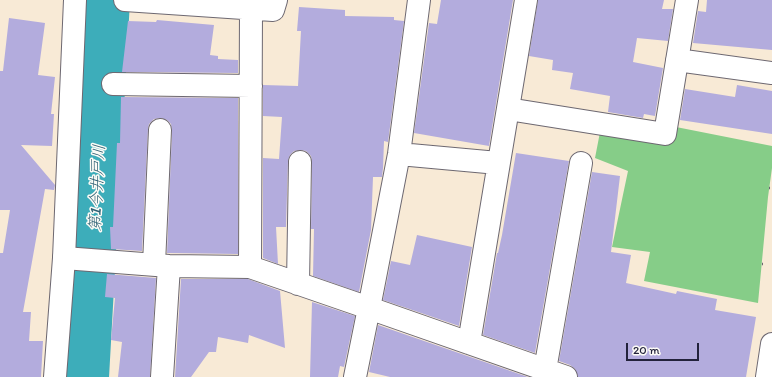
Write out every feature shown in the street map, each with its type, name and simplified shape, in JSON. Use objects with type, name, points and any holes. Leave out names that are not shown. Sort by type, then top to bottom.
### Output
[{"type":"street","points":[[56,377],[72,258],[75,0]]},
{"type":"street","points":[[125,0],[273,10],[276,0]]},
{"type":"street","points":[[355,377],[399,154],[419,0]]},
{"type":"street","points":[[469,343],[526,0]]},
{"type":"street","points":[[508,109],[665,134],[687,0]]},
{"type":"street","points":[[250,267],[251,8]]},
{"type":"street","points":[[677,60],[772,73]]},
{"type":"street","points":[[113,84],[250,86]]},
{"type":"street","points":[[160,130],[162,377]]},
{"type":"street","points":[[399,154],[498,163]]},
{"type":"street","points":[[298,284],[300,162]]},
{"type":"street","points":[[545,370],[581,163]]},
{"type":"street","points":[[72,258],[161,265],[250,267],[566,377]]},
{"type":"street","points":[[767,377],[772,344]]},
{"type":"green space","points":[[601,127],[676,127],[772,146],[772,168],[758,303],[644,281],[650,252],[612,247],[628,171],[595,158]]},
{"type":"building","points":[[441,0],[513,0],[489,146],[414,133],[429,23],[437,24]]},
{"type":"building","points":[[538,0],[664,0],[662,9],[673,9],[668,41],[637,38],[633,62],[663,68],[655,116],[644,114],[643,118],[608,112],[610,96],[570,89],[573,73],[552,70],[553,60],[529,56]]},
{"type":"building","points":[[707,0],[772,0],[772,50],[693,43],[698,11],[706,12]]},
{"type":"building","points":[[299,7],[345,10],[345,16],[394,17],[394,20],[404,21],[388,142],[384,141],[382,177],[373,177],[371,230],[359,292],[313,276],[314,229],[311,229],[312,162],[311,156],[306,151],[294,151],[290,155],[288,161],[286,227],[276,227],[278,264],[263,258],[263,158],[279,159],[282,117],[263,116],[263,85],[298,86],[301,31],[297,31]]},
{"type":"building","points":[[9,18],[45,23],[38,75],[55,77],[51,114],[54,114],[52,146],[21,145],[55,185],[54,190],[45,189],[23,312],[31,312],[29,341],[43,341],[41,377],[0,377],[0,253],[3,253],[10,210],[0,210],[0,71],[3,71]]},
{"type":"building","points":[[157,20],[214,25],[210,55],[218,56],[218,59],[238,60],[238,73],[122,72],[128,21],[156,22]]},
{"type":"building","points":[[737,85],[772,91],[772,134],[680,120],[685,89],[735,97]]},
{"type":"building","points":[[121,97],[238,98],[238,254],[167,253],[172,131],[171,124],[167,120],[161,118],[154,119],[149,124],[148,129],[142,251],[111,249],[110,227],[113,227],[117,143],[120,143]]},
{"type":"building","points":[[516,153],[569,161],[535,353],[483,335]]},
{"type":"building","points":[[592,172],[620,176],[611,252],[631,255],[626,283],[676,294],[677,291],[717,299],[715,310],[756,317],[746,377],[578,377],[575,369],[570,365],[559,361]]},
{"type":"building","points":[[417,235],[472,247],[459,326],[383,300],[391,261],[410,265]]},
{"type":"building","points":[[107,274],[156,278],[150,377],[118,377],[122,342],[111,340],[115,298],[105,297]]},
{"type":"building","points":[[181,279],[248,279],[280,291],[285,348],[249,335],[248,343],[218,337],[216,352],[209,352],[191,377],[175,377]]},
{"type":"building","points":[[312,302],[355,316],[344,367],[340,366],[338,377],[310,377]]},
{"type":"building","points":[[378,325],[528,377],[390,377],[369,372]]},
{"type":"waterway","name":"第1今井戸川","points":[[87,377],[108,0]]}]
